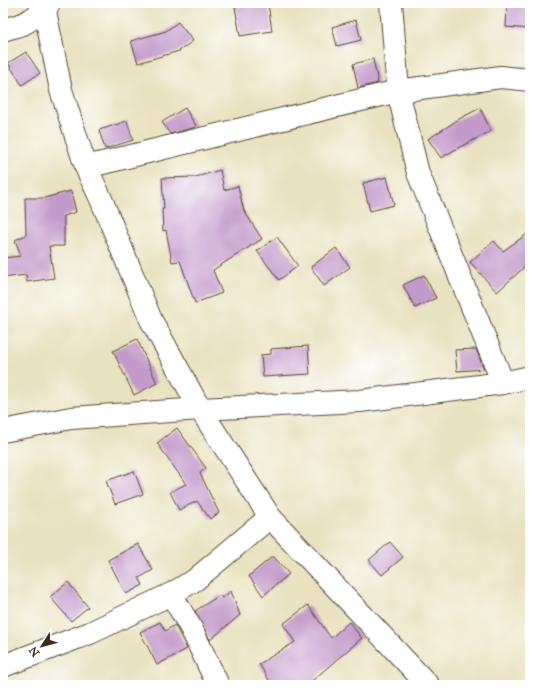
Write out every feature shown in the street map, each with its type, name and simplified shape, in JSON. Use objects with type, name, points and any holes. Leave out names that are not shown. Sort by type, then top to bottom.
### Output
[{"type":"street","points":[[391,3],[398,91],[418,173],[503,383]]},
{"type":"street","points":[[3,30],[23,24],[45,6],[61,90],[86,167],[102,199],[152,320],[200,409],[270,517],[428,685]]},
{"type":"street","points":[[86,167],[398,91],[501,77],[530,80]]},
{"type":"street","points":[[3,431],[70,418],[200,409],[360,401],[503,383],[530,377]]},
{"type":"street","points":[[3,666],[90,633],[171,594],[195,580],[270,517]]},
{"type":"street","points":[[171,594],[191,628],[218,685]]},
{"type":"building","points":[[268,3],[272,31],[240,36],[235,7]]},
{"type":"building","points":[[507,3],[530,3],[530,29],[506,27]]},
{"type":"building","points":[[356,20],[361,40],[337,46],[332,27]]},
{"type":"building","points":[[178,22],[193,41],[179,51],[138,63],[131,41],[166,31]]},
{"type":"building","points":[[26,52],[40,73],[22,85],[8,63]]},
{"type":"building","points":[[373,59],[378,83],[358,88],[353,64]]},
{"type":"building","points":[[185,108],[196,126],[170,134],[162,122]]},
{"type":"building","points":[[480,108],[491,131],[441,158],[428,139],[459,119]]},
{"type":"building","points":[[127,121],[133,140],[105,149],[99,130]]},
{"type":"building","points":[[220,170],[224,190],[238,186],[244,211],[262,239],[213,270],[222,293],[195,303],[180,261],[172,262],[166,230],[163,231],[162,209],[164,209],[162,178],[196,177]]},
{"type":"building","points":[[387,177],[394,205],[370,211],[363,183]]},
{"type":"building","points":[[71,191],[76,212],[64,216],[64,246],[49,246],[54,278],[27,282],[26,275],[3,278],[3,258],[21,256],[15,240],[26,235],[25,198],[44,198]]},
{"type":"building","points":[[530,232],[530,262],[497,292],[470,262],[494,241],[503,251]]},
{"type":"building","points":[[277,237],[298,266],[279,280],[257,251]]},
{"type":"building","points":[[336,248],[350,267],[324,286],[311,267]]},
{"type":"building","points":[[424,275],[436,298],[415,308],[403,285]]},
{"type":"building","points":[[137,339],[157,383],[134,395],[113,351]]},
{"type":"building","points":[[308,346],[310,374],[263,377],[261,355],[271,354],[271,349]]},
{"type":"building","points":[[476,349],[484,369],[457,371],[455,350]]},
{"type":"building","points":[[177,428],[206,468],[200,473],[219,513],[210,519],[197,501],[179,510],[170,492],[186,484],[157,443]]},
{"type":"building","points":[[134,471],[143,494],[115,504],[106,481]]},
{"type":"building","points":[[390,542],[403,557],[382,575],[369,560]]},
{"type":"building","points":[[138,544],[153,570],[139,578],[143,585],[126,594],[108,560]]},
{"type":"building","points":[[273,556],[289,574],[263,596],[249,576]]},
{"type":"building","points":[[68,582],[88,607],[71,621],[50,597]]},
{"type":"building","points":[[231,591],[240,615],[210,640],[195,611],[220,595],[222,598]]},
{"type":"building","points":[[308,605],[331,638],[349,622],[362,638],[307,685],[272,685],[259,664],[295,642],[283,624]]},
{"type":"building","points":[[160,622],[165,631],[175,625],[187,649],[157,665],[140,632]]}]
